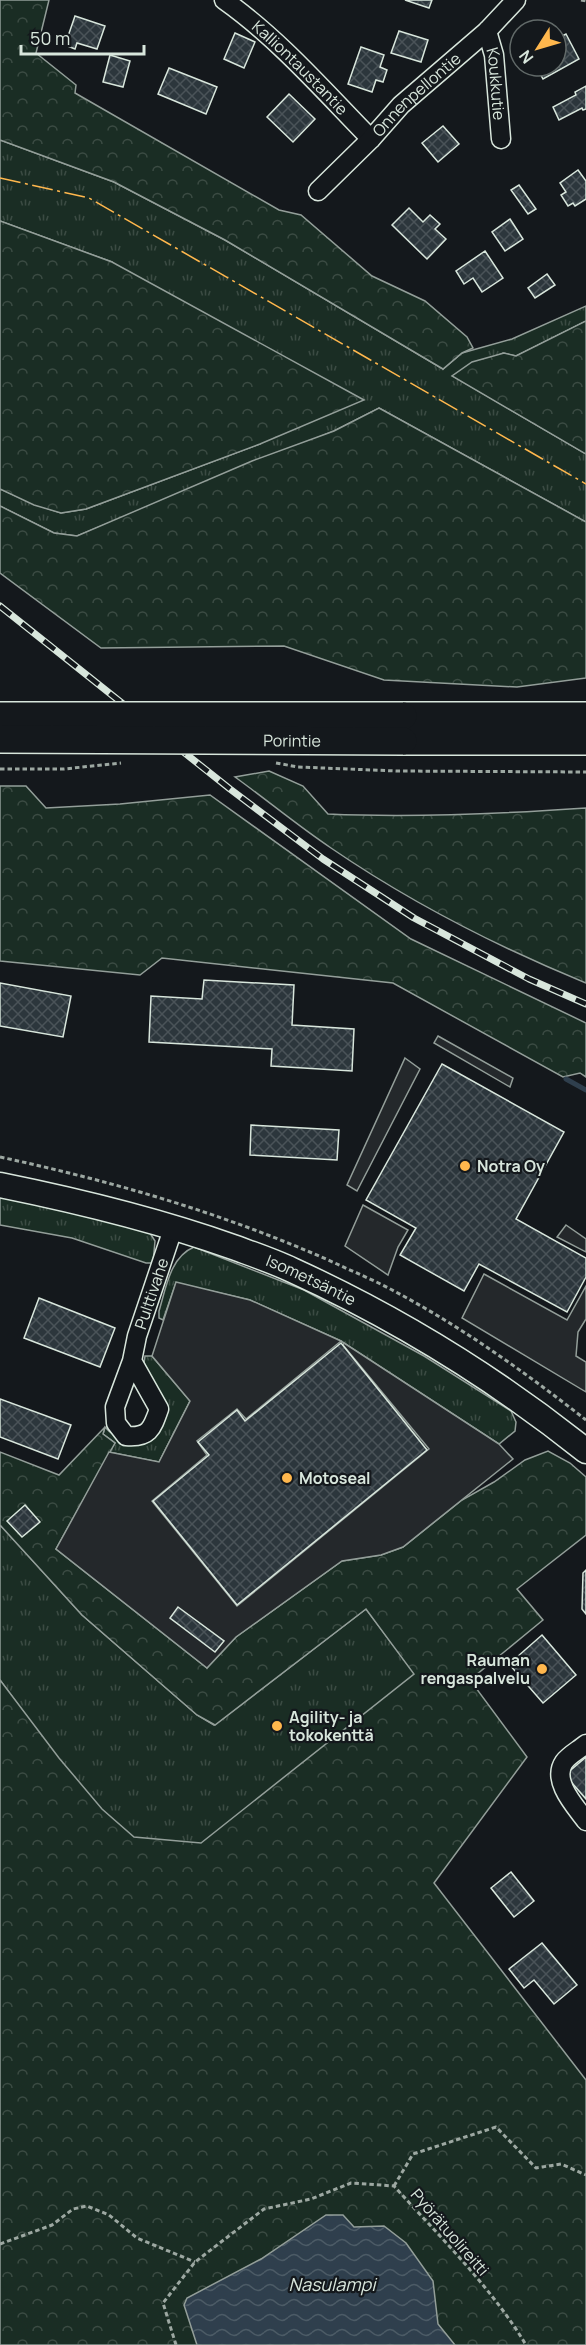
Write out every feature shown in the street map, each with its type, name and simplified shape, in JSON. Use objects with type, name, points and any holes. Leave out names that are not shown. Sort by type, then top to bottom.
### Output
[{"type":"highway","name":"Porintie","points":[[0,716],[403,728],[586,741]]},
{"type":"highway","name":"Porintie","points":[[0,739],[403,728],[586,716]]},
{"type":"main road","name":"Isometsäntie","points":[[0,1185],[174,1226],[291,1269],[360,1303],[473,1368],[551,1423],[586,1451]]},
{"type":"street","name":"Kalliontaustantie","points":[[224,0],[245,15],[287,53],[371,139]]},
{"type":"street","name":"Onnenpellontie","points":[[318,191],[371,139],[401,105],[487,31],[516,0]]},
{"type":"street","name":"Koukkutie","points":[[487,31],[494,55],[501,139]]},
{"type":"street","name":"Pulttivahe","points":[[132,1361],[137,1336],[174,1226]]},
{"type":"street","points":[[586,1744],[563,1763],[560,1776],[568,1797],[586,1821]]},
{"type":"path","points":[[582,0],[586,1]]},
{"type":"path","points":[[265,761],[298,767],[397,771],[586,772]]},
{"type":"path","points":[[0,769],[64,769],[121,763]]},
{"type":"path","points":[[394,2186],[413,2154],[496,2127],[536,2168],[561,2164],[586,2175]]},
{"type":"path","name":"Pyörätuolireitti","points":[[176,2345],[163,2303],[195,2262],[264,2209],[310,2199],[351,2183],[394,2186],[463,2263],[516,2328],[526,2345]]},
{"type":"path","points":[[0,2244],[52,2225],[73,2209],[87,2206],[109,2215],[137,2238],[195,2262]]},
{"type":"green space","points":[[0,0],[49,0],[36,53],[76,85],[75,93],[279,210],[301,215],[372,276],[425,301],[467,337],[473,348],[462,353],[443,369],[225,240],[114,182],[0,140]]},
{"type":"green space","points":[[0,140],[114,182],[225,240],[443,369],[462,353],[512,339],[586,306],[586,321],[516,356],[503,353],[453,376],[586,454],[586,522],[379,408],[334,431],[77,536],[54,533],[0,506],[0,489],[61,513],[86,509],[260,444],[112,262],[0,221]]},
{"type":"green space","points":[[0,221],[112,262],[364,400],[260,444],[86,509],[61,513],[34,505],[0,489]]},
{"type":"green space","points":[[586,321],[586,454],[452,376],[472,362],[504,353],[516,356]]},
{"type":"green space","points":[[379,408],[586,522],[586,678],[517,687],[384,680],[284,646],[101,648],[0,573],[0,506],[54,533],[77,536],[252,461],[334,431]]},
{"type":"green space","points":[[269,771],[303,786],[328,814],[457,815],[586,808],[586,983],[487,939],[392,887],[319,840],[235,777]]},
{"type":"green space","points":[[0,786],[26,786],[46,808],[120,804],[210,795],[411,939],[586,1023],[586,1077],[580,1073],[563,1077],[393,983],[162,958],[140,975],[0,961]]},
{"type":"green space","points":[[0,1194],[148,1230],[155,1241],[153,1263],[146,1263],[72,1238],[0,1225]]},
{"type":"green space","points":[[194,1247],[304,1290],[424,1356],[511,1411],[516,1422],[515,1431],[499,1444],[341,1341],[250,1300],[176,1283],[163,1320],[159,1318],[170,1274],[179,1258]]},
{"type":"green space","points":[[145,1356],[152,1356],[190,1401],[159,1462],[109,1452],[115,1443],[103,1434],[105,1427],[120,1438],[140,1443],[152,1440],[160,1430],[163,1424],[144,1363]]},
{"type":"green space","points":[[105,1427],[103,1434],[115,1443],[56,1549],[207,1668],[236,1637],[342,1561],[381,1555],[403,1547],[462,1500],[494,1482],[525,1460],[548,1451],[570,1463],[586,1477],[586,1535],[517,1589],[543,1620],[470,1680],[527,1757],[434,1883],[586,2080],[586,2345],[0,2345],[0,1680],[59,1758],[102,1809],[134,1837],[201,1843],[414,1674],[366,1609],[215,1725],[197,1715],[82,1615],[0,1525],[0,1452],[59,1475]]},
{"type":"green space","points":[[0,1525],[82,1615],[197,1715],[214,1725],[366,1609],[415,1674],[346,2153],[0,1680]]},
{"type":"shaded area","points":[[438,1036],[513,1078],[510,1087],[434,1043]]},
{"type":"shaded area","points":[[405,1058],[420,1069],[357,1191],[347,1185]]},
{"type":"shaded area","points":[[363,1205],[408,1230],[398,1247],[388,1275],[345,1246]]},
{"type":"shaded area","points":[[566,1225],[586,1239],[586,1252],[557,1237]]},
{"type":"shaded area","points":[[484,1274],[567,1320],[586,1286],[586,1319],[578,1332],[576,1356],[586,1362],[586,1392],[462,1318]]},
{"type":"shaded area","points":[[176,1282],[250,1300],[341,1341],[246,1419],[237,1409],[197,1441],[207,1455],[152,1501],[237,1606],[429,1449],[343,1345],[344,1343],[499,1444],[513,1459],[403,1547],[381,1555],[342,1561],[236,1637],[207,1668],[56,1549],[109,1452],[159,1462],[190,1401],[152,1356]]},
{"type":"water","name":"Nasulampi","points":[[326,2215],[343,2215],[354,2227],[384,2226],[406,2243],[433,2281],[438,2324],[455,2345],[197,2345],[184,2305],[187,2298],[261,2259]]},
{"type":"building","points":[[405,0],[432,0],[429,8]]},
{"type":"building","points":[[75,16],[105,26],[97,49],[77,43],[75,49],[65,45]]},
{"type":"building","points":[[399,31],[428,40],[421,62],[391,53]]},
{"type":"building","points":[[235,33],[255,42],[244,68],[224,59]]},
{"type":"building","points":[[568,38],[579,59],[568,65]]},
{"type":"building","points":[[361,47],[384,55],[380,67],[387,70],[383,82],[376,80],[372,92],[348,84]]},
{"type":"building","points":[[110,55],[130,61],[123,87],[103,82]]},
{"type":"building","points":[[169,68],[217,87],[206,114],[158,94]]},
{"type":"building","points":[[586,86],[586,109],[582,108],[559,120],[553,107],[576,95],[575,92]]},
{"type":"building","points":[[289,94],[315,119],[293,142],[267,117]]},
{"type":"building","points":[[443,126],[459,144],[438,162],[422,143]]},
{"type":"building","points":[[578,170],[586,181],[586,199],[575,206],[573,203],[568,206],[561,195],[566,192],[560,183]]},
{"type":"building","points":[[519,185],[536,209],[528,214],[511,190]]},
{"type":"building","points":[[409,208],[423,222],[430,215],[440,224],[435,229],[446,239],[427,259],[392,225]]},
{"type":"building","points":[[510,219],[523,239],[505,251],[492,232]]},
{"type":"building","points":[[485,251],[503,278],[482,292],[473,278],[464,284],[456,271]]},
{"type":"building","points":[[547,274],[555,285],[535,298],[528,288]]},
{"type":"building","points":[[204,980],[294,985],[292,1025],[354,1029],[352,1071],[271,1066],[272,1049],[149,1042],[151,996],[202,999]]},
{"type":"building","points":[[0,983],[71,996],[63,1037],[0,1026]]},
{"type":"building","name":"Notra Oy","points":[[442,1064],[564,1132],[516,1219],[586,1258],[586,1277],[567,1312],[479,1264],[464,1291],[400,1255],[416,1228],[366,1200]]},
{"type":"building","points":[[251,1125],[339,1130],[337,1160],[250,1155]]},
{"type":"building","points":[[39,1298],[115,1328],[100,1367],[24,1338]]},
{"type":"building","name":"Motoseal","points":[[341,1343],[427,1450],[237,1605],[153,1501],[209,1455],[198,1442],[237,1410],[245,1421]]},
{"type":"building","points":[[0,1399],[71,1425],[58,1459],[0,1437]]},
{"type":"building","points":[[25,1505],[40,1522],[22,1537],[7,1521]]},
{"type":"building","points":[[586,1570],[586,1614],[582,1609],[583,1573]]},
{"type":"building","points":[[178,1607],[224,1641],[215,1652],[170,1618]]},
{"type":"building","name":"Rauman rengaspalvelu","points":[[542,1635],[576,1675],[543,1703],[509,1664]]},
{"type":"building","points":[[586,1757],[586,1799],[565,1775]]},
{"type":"building","points":[[511,1872],[534,1901],[514,1917],[491,1888]]},
{"type":"building","points":[[542,1943],[577,1985],[554,2004],[534,1980],[524,1988],[509,1969]]},
{"type":"waterway","points":[[566,1079],[586,1090]]},
{"type":"railway","points":[[0,606],[230,789],[323,859],[414,918],[529,979],[586,1004]]},
{"type":"power","points":[[0,178],[89,198],[586,484]]},
{"type":"place","name":"Notra Oy","points":[[465,1166]]},
{"type":"place","name":"Motoseal","points":[[287,1478]]},
{"type":"place","name":"Rauman rengaspalvelu","points":[[542,1669]]},
{"type":"place","name":"Agility- ja tokokenttä","points":[[277,1726]]}]
